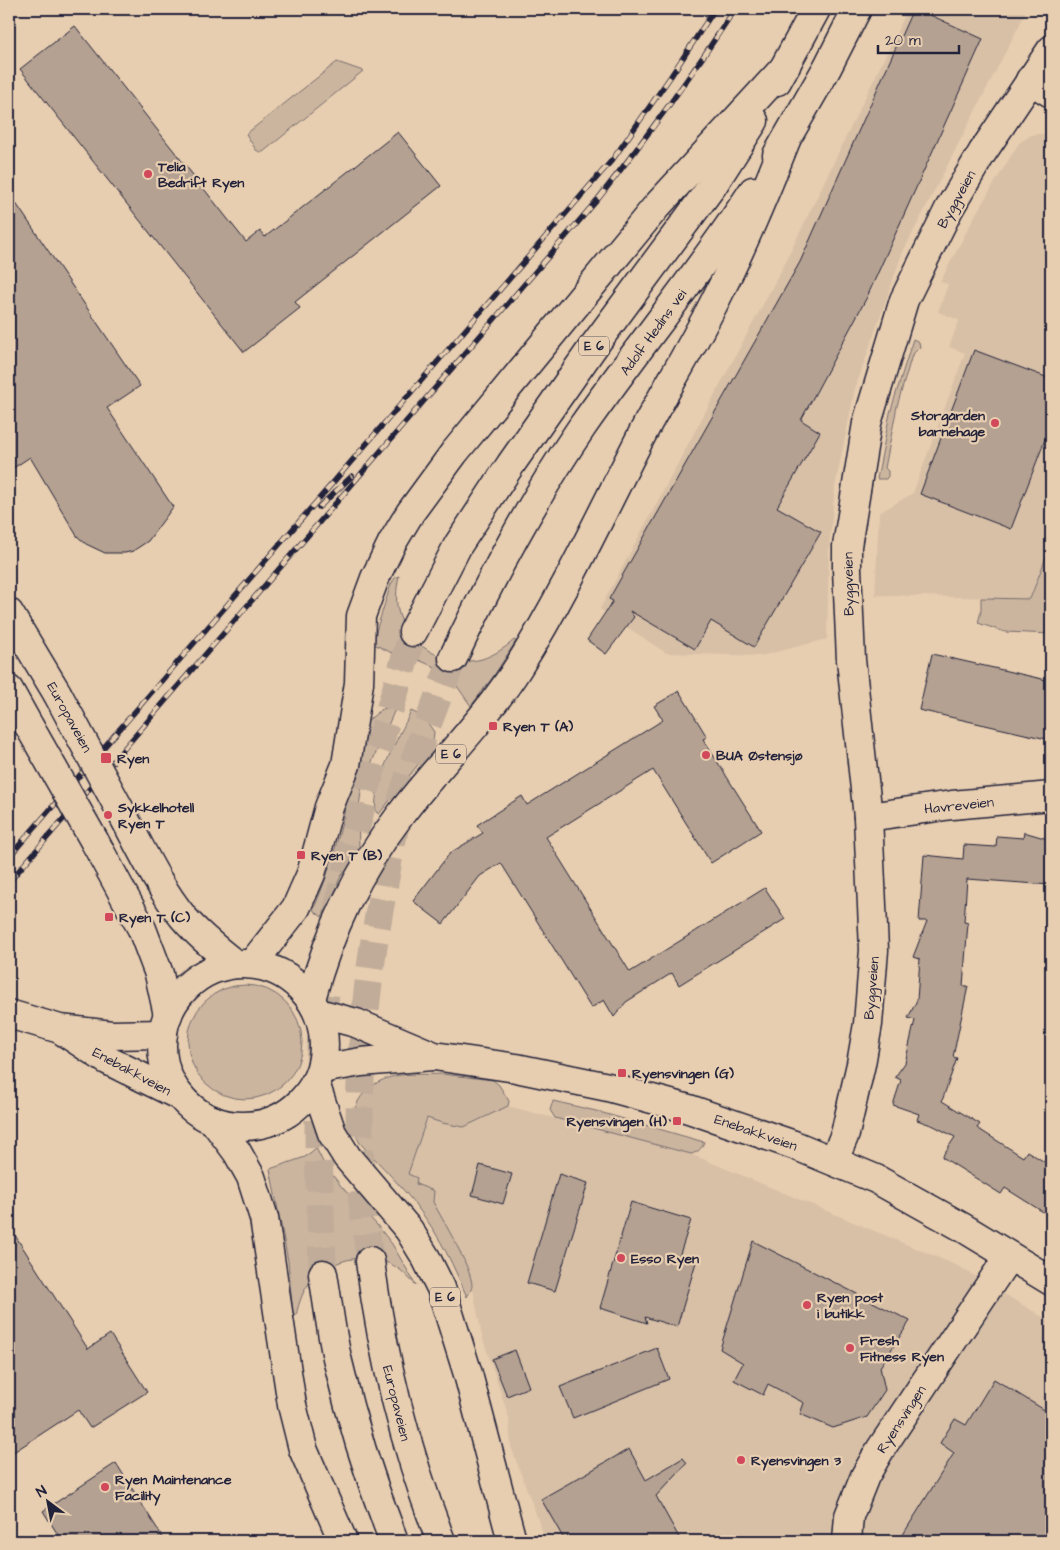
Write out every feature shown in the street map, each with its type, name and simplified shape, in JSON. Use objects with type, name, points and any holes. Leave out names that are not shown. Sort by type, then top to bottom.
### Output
[{"type":"main road","name":"E 6","points":[[412,632],[453,553],[485,502],[593,346],[713,185],[786,66],[816,9]]},
{"type":"main road","name":"Adolf Hedins vei","points":[[453,658],[515,533],[544,486],[582,427],[743,207],[786,140],[827,68],[857,9]]},
{"type":"main road","name":"Byggveien","points":[[834,1160],[845,1134],[868,1024],[874,950],[868,817],[851,660],[846,569],[847,546],[867,423],[904,300],[948,208],[982,153],[1041,87],[1051,50]]},
{"type":"main road","name":"E 6","points":[[244,964],[296,908],[311,874],[328,807],[346,765],[359,683],[361,616],[375,578],[397,535],[429,485],[454,453],[656,207],[786,66]]},
{"type":"main road","name":"E 6","points":[[512,1541],[468,1374],[442,1288],[409,1230],[347,1157],[332,1133],[318,1076],[324,1050],[324,1040],[323,1031],[314,1006],[337,922],[351,891],[378,846],[402,813],[498,696],[550,615],[649,421],[719,294],[753,223],[786,140]]},
{"type":"main road","name":"Europaveien","points":[[9,613],[57,693],[154,873],[172,902],[198,933],[244,964]]},
{"type":"main road","points":[[9,690],[142,929],[159,974],[165,1025],[162,1048],[167,1073],[180,1096],[195,1110],[213,1120],[236,1126],[260,1124],[282,1116],[301,1102],[318,1076]]},
{"type":"main road","name":"Havreveien","points":[[868,817],[952,805],[1051,796]]},
{"type":"main road","points":[[165,1025],[176,1000],[188,986],[218,968],[244,964],[269,968],[285,976],[299,986],[314,1006]]},
{"type":"main road","name":"Enebakkveien","points":[[314,1006],[434,1056]]},
{"type":"main road","name":"Enebakkveien","points":[[9,1014],[60,1029],[112,1035],[165,1025]]},
{"type":"main road","name":"Enebakkveien","points":[[60,1029],[106,1060],[180,1096]]},
{"type":"main road","name":"Enebakkveien","points":[[318,1076],[361,1062],[434,1056],[516,1068],[608,1087],[721,1119],[834,1160],[914,1199],[1051,1281]]},
{"type":"main road","points":[[213,1120],[237,1152],[251,1177],[264,1218],[292,1405],[303,1449],[343,1541]]},
{"type":"main road","name":"Ryensvingen","points":[[846,1541],[849,1516],[865,1476],[880,1450],[1009,1256]]},
{"type":"main road","name":"Europaveien","points":[[370,1261],[383,1343],[398,1411],[422,1492],[441,1541]]},
{"type":"main road","points":[[323,1274],[337,1359],[354,1428],[378,1502],[394,1541]]},
{"type":"shaded area","points":[[908,9],[1018,9],[1026,12],[902,254],[855,389],[835,487],[829,549],[827,639],[761,656],[666,653],[600,609],[784,265]]},
{"type":"shaded area","points":[[337,62],[363,71],[263,152],[256,150],[246,134]]},
{"type":"shaded area","name":"Storgården barnehage","points":[[1051,134],[1051,544],[1030,599],[875,595],[879,513],[913,493],[965,353],[949,347],[959,320],[938,312],[948,284],[940,282],[978,210],[1019,143],[1031,135]]},
{"type":"shaded area","points":[[913,339],[919,342],[920,347],[912,355],[897,406],[885,468],[888,471],[888,476],[886,479],[877,479],[890,413]]},
{"type":"shaded area","points":[[1051,544],[1051,634],[1005,632],[978,623],[981,611],[981,598],[1030,599]]},
{"type":"shaded area","points":[[399,576],[397,607],[400,617],[405,628],[413,638],[433,653],[457,661],[470,661],[482,659],[499,651],[514,640],[516,641],[493,677],[471,706],[452,679],[437,668],[414,658],[394,654],[374,644],[391,584]]},
{"type":"shaded area","points":[[396,707],[362,785],[358,814],[359,846],[341,876],[322,917],[313,910],[337,843],[348,797],[360,727],[382,709]]},
{"type":"shaded area","points":[[411,711],[424,717],[434,732],[433,741],[428,752],[379,814],[376,812],[376,800],[382,774]]},
{"type":"shaded area","points":[[245,985],[267,990],[285,1002],[297,1020],[302,1042],[297,1064],[285,1082],[267,1094],[245,1099],[223,1094],[205,1082],[193,1064],[188,1042],[193,1020],[205,1002],[223,990]]},
{"type":"shaded area","points":[[442,1074],[493,1080],[499,1085],[509,1101],[508,1106],[464,1127],[427,1118],[408,1174],[417,1178],[416,1184],[434,1191],[433,1202],[462,1256],[471,1278],[472,1287],[467,1297],[435,1232],[407,1194],[360,1143],[353,1121],[354,1110],[358,1101],[373,1085],[400,1075]]},
{"type":"shaded area","points":[[553,1101],[596,1111],[704,1142],[699,1150],[691,1154],[555,1118],[550,1110]]},
{"type":"shaded area","points":[[508,1106],[691,1154],[958,1266],[1051,1322],[1051,1541],[546,1541],[511,1447],[509,1418],[482,1336],[472,1285],[463,1259],[408,1174],[427,1118],[464,1127]]},
{"type":"shaded area","points":[[316,1148],[324,1164],[341,1186],[392,1244],[416,1285],[401,1271],[377,1259],[365,1258],[342,1261],[321,1272],[312,1280],[304,1292],[296,1315],[293,1315],[288,1261],[270,1169],[305,1157]]},
{"type":"building","points":[[913,9],[917,9],[983,39],[867,297],[801,420],[820,432],[777,507],[821,532],[754,647],[711,621],[695,649],[630,611],[634,617],[606,654],[587,640],[613,601],[609,599],[800,262]]},
{"type":"building","points":[[75,26],[246,242],[260,231],[265,237],[398,132],[441,186],[295,302],[300,308],[244,352],[20,69]]},
{"type":"building","points":[[9,193],[140,386],[107,408],[173,507],[148,541],[133,551],[105,553],[86,544],[77,536],[30,457],[9,471]]},
{"type":"building","points":[[974,350],[1051,379],[1051,424],[1011,529],[920,494]]},
{"type":"building","points":[[932,654],[1051,681],[1051,740],[919,710]]},
{"type":"building","points":[[679,691],[707,737],[703,739],[761,831],[711,863],[653,770],[546,837],[630,972],[765,888],[785,919],[679,985],[672,973],[626,1002],[614,1017],[604,1000],[591,1008],[501,863],[480,876],[443,924],[413,901],[450,853],[483,833],[477,825],[522,796],[527,805],[663,720],[654,706]]},
{"type":"building","points":[[1024,832],[1051,840],[1051,885],[967,879],[964,922],[968,923],[963,986],[968,986],[953,1057],[957,1058],[942,1101],[980,1124],[977,1128],[1023,1157],[1027,1151],[1051,1166],[1051,1217],[1005,1188],[1001,1194],[942,1157],[955,1137],[917,1120],[919,1114],[893,1105],[901,1080],[895,1077],[905,1063],[915,1020],[908,1018],[917,1000],[920,959],[913,957],[927,921],[919,921],[924,855],[963,859],[964,845],[996,847],[997,836],[1023,838]]},
{"type":"building","points":[[480,1165],[512,1174],[503,1204],[472,1195]]},
{"type":"building","points":[[559,1174],[588,1183],[555,1291],[527,1283]]},
{"type":"building","points":[[631,1202],[691,1220],[679,1257],[696,1262],[677,1327],[645,1317],[647,1323],[600,1308]]},
{"type":"building","points":[[9,1226],[88,1349],[110,1334],[147,1392],[90,1428],[78,1410],[9,1455]]},
{"type":"building","points":[[753,1241],[910,1321],[880,1367],[885,1390],[867,1417],[833,1428],[800,1414],[804,1403],[768,1384],[763,1395],[734,1380],[743,1363],[720,1349]]},
{"type":"building","points":[[657,1348],[669,1379],[573,1418],[560,1387]]},
{"type":"building","points":[[515,1350],[529,1387],[507,1396],[492,1359]]},
{"type":"building","points":[[994,1379],[1051,1414],[1051,1541],[899,1541],[954,1453],[940,1443],[955,1419],[966,1425]]},
{"type":"building","points":[[629,1449],[646,1480],[683,1458],[687,1463],[656,1496],[681,1541],[565,1541],[541,1499]]},
{"type":"building","name":"Ryen Maintenance Facility","points":[[116,1463],[165,1541],[62,1541],[43,1511]]},
{"type":"tunnel","points":[[337,913],[365,792],[413,632]]},
{"type":"tunnel","points":[[370,1261],[361,1186],[360,1112],[366,1002],[376,928],[395,825],[402,798],[453,658]]},
{"type":"tunnel","points":[[323,1274],[319,1168],[319,1096],[322,1025],[326,990]]},
{"type":"railway","points":[[9,857],[613,159],[715,9]]},
{"type":"railway","points":[[9,882],[598,199],[669,106],[735,9]]},
{"type":"railway","points":[[319,507],[352,476]]},
{"type":"place","name":"Telia Bedrift Ryen","points":[[148,174]]},
{"type":"place","name":"Storgården barnehage","points":[[995,423]]},
{"type":"place","name":"Ryen T (A)","points":[[493,726]]},
{"type":"place","name":"BUA Østensjø","points":[[706,755]]},
{"type":"place","name":"Ryen","points":[[106,758]]},
{"type":"place","name":"Sykkelhotell Ryen T","points":[[108,815]]},
{"type":"place","name":"Ryen T (B)","points":[[301,855]]},
{"type":"place","name":"Ryen T (C)","points":[[109,917]]},
{"type":"place","name":"Ryensvingen (G)","points":[[622,1073]]},
{"type":"place","name":"Ryensvingen (H)","points":[[677,1121]]},
{"type":"place","name":"Esso Ryen","points":[[621,1258]]},
{"type":"place","name":"Ryen post i butikk","points":[[807,1305]]},
{"type":"place","name":"Fresh Fitness Ryen","points":[[850,1348]]},
{"type":"place","name":"Ryensvingen 3","points":[[741,1460]]},
{"type":"place","name":"Ryen Maintenance Facility","points":[[105,1487]]}]
